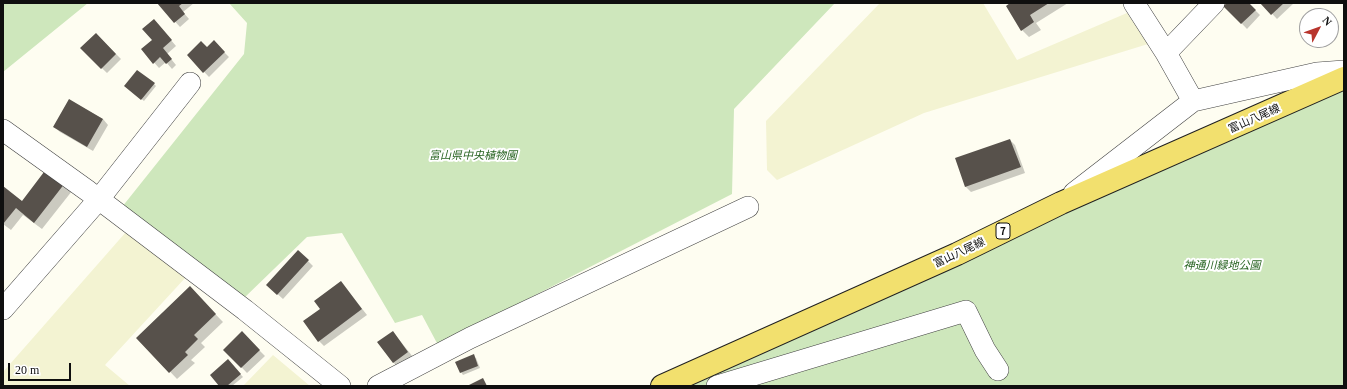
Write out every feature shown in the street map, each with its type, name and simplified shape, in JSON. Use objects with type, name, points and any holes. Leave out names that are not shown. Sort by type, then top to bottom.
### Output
[{"type":"main road","name":"富山八尾線","points":[[662,386],[957,254],[1060,203],[1344,78]]},
{"type":"street","points":[[1134,3],[1166,53],[1193,101]]},
{"type":"street","points":[[1166,53],[1214,3]]},
{"type":"street","points":[[1060,203],[1193,101],[1317,73],[1344,71]]},
{"type":"street","points":[[3,309],[99,199],[190,83]]},
{"type":"street","points":[[3,130],[99,199],[245,310],[340,386]]},
{"type":"street","points":[[378,386],[470,338],[748,207]]},
{"type":"street","points":[[717,386],[966,311],[984,350],[998,370]]},
{"type":"green space","points":[[3,3],[88,3],[3,72]]},
{"type":"green space","name":"富山県中央植物園","points":[[229,3],[835,3],[734,109],[732,194],[438,345],[422,315],[395,323],[342,233],[307,237],[243,299],[122,207],[244,54],[247,23]]},
{"type":"green space","points":[[880,3],[983,3],[1017,60],[1127,13],[1148,44],[924,113],[777,180],[767,170],[766,121]]},
{"type":"green space","name":"神通川緑地公園","points":[[1344,78],[1344,386],[662,386]]},
{"type":"green space","points":[[126,232],[186,277],[105,365],[130,386],[3,386],[3,372]]},
{"type":"green space","points":[[273,355],[310,386],[243,386]]},
{"type":"building","points":[[157,3],[183,3],[179,6],[185,14],[174,23]]},
{"type":"building","points":[[1010,3],[1049,3],[1030,15],[1034,22],[1021,31],[1006,6]]},
{"type":"building","points":[[1227,3],[1249,3],[1256,10],[1241,24],[1223,6]]},
{"type":"building","points":[[1260,3],[1284,3],[1271,15]]},
{"type":"building","points":[[154,19],[172,40],[163,48],[172,59],[166,64],[160,57],[153,64],[141,49],[152,40],[142,29]]},
{"type":"building","points":[[96,33],[116,54],[101,69],[80,48]]},
{"type":"building","points":[[214,40],[225,52],[203,73],[187,55],[201,41],[207,47]]},
{"type":"building","points":[[137,70],[155,83],[141,100],[124,86]]},
{"type":"building","points":[[69,99],[103,119],[87,147],[53,127]]},
{"type":"building","points":[[1010,139],[1021,167],[965,187],[955,158]]},
{"type":"building","points":[[47,168],[65,183],[34,223],[16,208],[3,224],[3,186],[22,201]]},
{"type":"building","points":[[298,250],[309,260],[277,295],[266,285]]},
{"type":"building","points":[[341,281],[362,309],[318,342],[303,321],[320,309],[314,301]]},
{"type":"building","points":[[190,286],[216,314],[194,335],[198,339],[185,352],[188,355],[169,373],[136,338]]},
{"type":"building","points":[[242,331],[260,350],[241,368],[223,350]]},
{"type":"building","points":[[393,331],[408,352],[393,363],[377,342]]},
{"type":"building","points":[[474,354],[478,366],[460,373],[455,362]]},
{"type":"building","points":[[228,359],[241,374],[227,386],[219,386],[210,375]]},
{"type":"building","points":[[483,378],[487,386],[467,386]]}]
